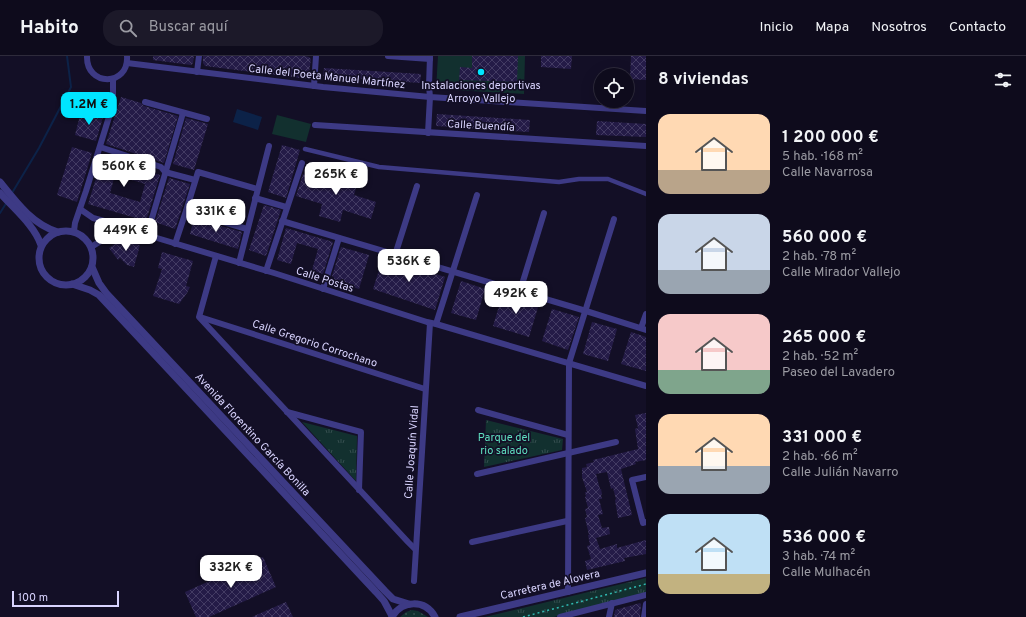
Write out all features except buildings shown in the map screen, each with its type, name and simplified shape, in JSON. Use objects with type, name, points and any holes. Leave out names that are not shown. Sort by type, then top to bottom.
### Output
[{"type":"street","points":[[87,56],[87,63],[90,70],[94,75],[106,80],[113,79],[122,73],[127,63],[127,56]]},
{"type":"street","points":[[197,72],[199,56]]},
{"type":"street","points":[[314,86],[316,56]]},
{"type":"street","points":[[388,56],[430,58],[428,133]]},
{"type":"street","name":"Calle del Poeta Manuel Martínez","points":[[127,63],[314,86],[430,97],[646,111]]},
{"type":"street","points":[[74,231],[75,223],[113,104],[113,79]]},
{"type":"street","points":[[145,102],[207,119]]},
{"type":"street","points":[[147,235],[182,113]]},
{"type":"street","name":"Calle Buendía","points":[[315,125],[428,133],[559,139],[646,146]]},
{"type":"street","points":[[239,263],[269,146]]},
{"type":"street","points":[[100,147],[161,167],[165,172],[196,180]]},
{"type":"street","points":[[305,149],[379,167],[559,182],[579,179],[608,179],[646,194]]},
{"type":"street","points":[[266,271],[286,207],[302,163]]},
{"type":"street","points":[[175,244],[198,172],[257,189]]},
{"type":"street","points":[[0,182],[36,222],[48,229],[58,232],[74,231],[83,236],[91,247],[94,256],[92,267],[88,274],[82,280],[64,285],[54,282],[48,278],[39,262],[41,246],[38,237],[0,193]]},
{"type":"street","points":[[395,255],[417,186]]},
{"type":"street","name":"Calle Joaquín Vidal","points":[[414,582],[425,389],[433,323],[452,271],[476,195]]},
{"type":"street","points":[[255,198],[286,207]]},
{"type":"street","points":[[80,209],[93,218],[119,225],[130,231]]},
{"type":"street","points":[[186,211],[247,229]]},
{"type":"street","points":[[520,291],[544,212]]},
{"type":"street","points":[[568,592],[567,521],[569,363],[614,219]]},
{"type":"street","points":[[282,221],[644,329],[646,314]]},
{"type":"street","name":"Calle Postas","points":[[91,247],[113,233],[130,231],[147,235],[433,323],[646,386]]},
{"type":"street","points":[[41,246],[48,238],[58,232]]},
{"type":"street","points":[[323,289],[339,238]]},
{"type":"street","points":[[216,256],[198,317],[415,549]]},
{"type":"street","name":"Avenida Florentino García Bonilla","points":[[92,267],[99,283],[107,294],[390,596],[396,600],[409,604],[422,605],[434,615]]},
{"type":"street","name":"Avenida Florentino García Bonilla","points":[[72,284],[90,290],[99,295],[376,592],[384,602],[392,617]]},
{"type":"street","name":"Calle Gregorio Corrochano","points":[[198,317],[425,389]]},
{"type":"street","points":[[478,410],[568,436]]},
{"type":"street","points":[[287,412],[361,432],[359,490]]},
{"type":"street","points":[[477,474],[616,442]]},
{"type":"street","points":[[646,477],[632,480],[643,523],[646,522]]},
{"type":"street","points":[[472,542],[567,521]]},
{"type":"street","name":"Carretera de Alovera","points":[[460,617],[646,573]]},
{"type":"street","points":[[560,617],[575,615],[612,603],[646,595]]},
{"type":"street","points":[[609,617],[612,603]]},
{"type":"street","points":[[392,617],[396,610],[409,604]]},
{"type":"street","points":[[644,617],[646,604]]},
{"type":"street","points":[[434,615],[443,617]]},
{"type":"path","points":[[523,617],[646,584]]},
{"type":"green space","name":"Instalaciones deportivas Arroyo Vallejo","points":[[438,56],[525,56],[524,94],[436,89]]},
{"type":"green space","points":[[277,115],[311,124],[306,142],[272,134]]},
{"type":"green space","name":"Parque del rio salado","points":[[486,420],[563,439],[562,450],[484,467]]},
{"type":"green space","points":[[302,422],[357,436],[356,481]]},
{"type":"green space","points":[[646,578],[646,593],[554,617],[485,617]]},
{"type":"green space","points":[[412,610],[418,611],[428,617],[400,617],[406,612]]},
{"type":"water","points":[[237,109],[262,117],[258,130],[233,122]]},
{"type":"waterway","points":[[12,193],[39,148],[71,87],[67,56]]},
{"type":"waterway","points":[[0,213],[7,202]]},
{"type":"place","name":"Instalaciones deportivas Arroyo Vallejo","points":[[481,72]]}]
